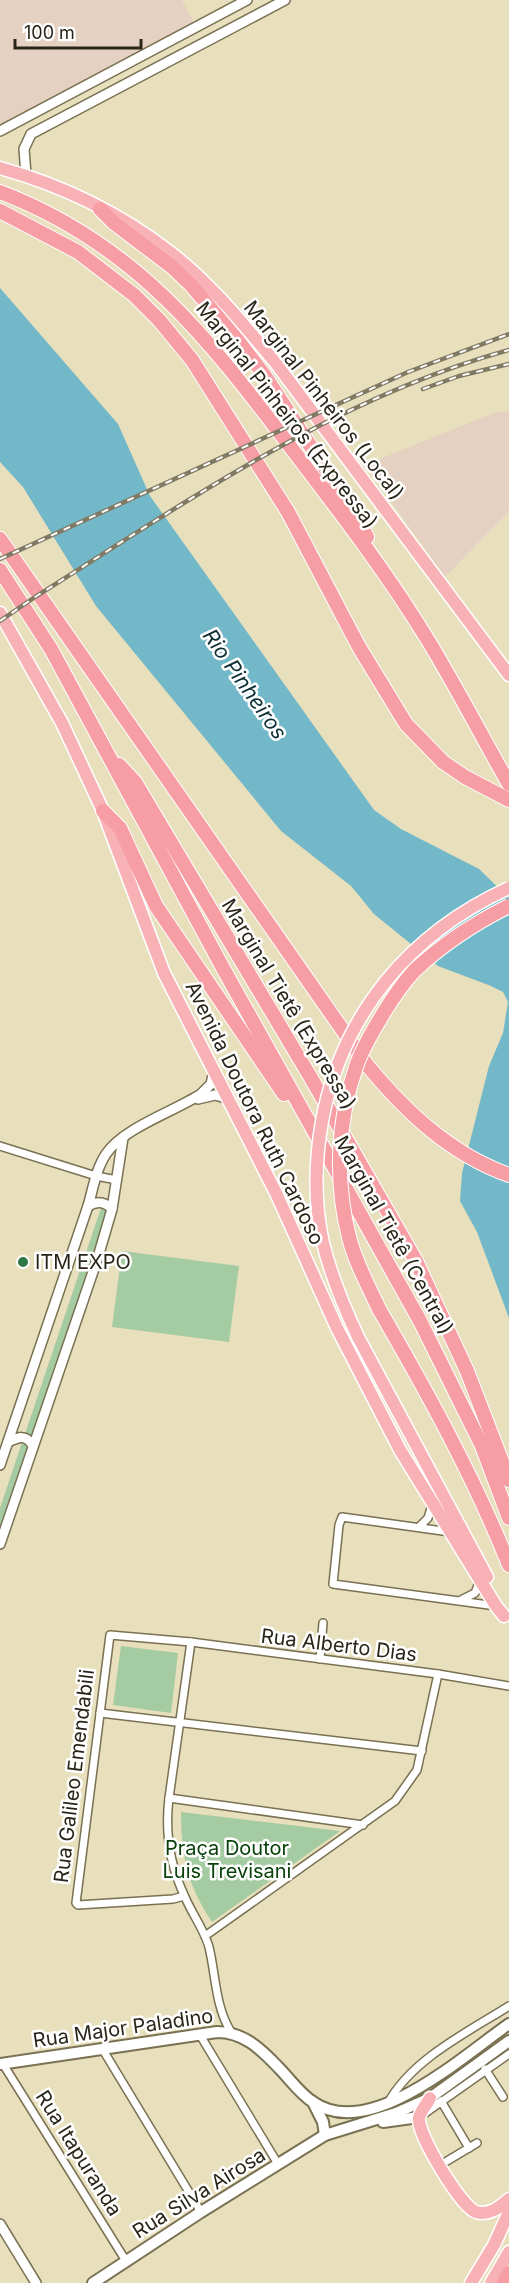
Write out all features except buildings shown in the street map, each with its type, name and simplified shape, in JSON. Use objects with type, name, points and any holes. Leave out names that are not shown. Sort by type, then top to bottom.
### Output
[{"type":"highway","name":"Marginal Pinheiros (Local)","points":[[0,168],[65,190],[143,232],[204,282],[275,362],[509,675]]},
{"type":"highway","name":"Marginal Pinheiros (Expressa)","points":[[0,192],[84,234],[121,259],[176,306],[230,368],[372,556],[428,641],[509,784]]},
{"type":"highway","points":[[100,209],[114,223],[172,267],[239,342],[265,376],[349,505],[367,536],[372,556]]},
{"type":"highway","points":[[0,211],[78,252],[135,295],[159,320],[192,360],[288,512],[360,647],[406,724],[450,767],[509,800]]},
{"type":"highway","points":[[0,539],[366,1065],[406,1110],[449,1146],[477,1162],[509,1175]]},
{"type":"highway","name":"Marginal Tietê (Expressa)","points":[[0,570],[51,649],[109,757],[135,782],[311,1078],[416,1261],[468,1371],[509,1480]]},
{"type":"highway","name":"Avenida Doutora Ruth Cardoso","points":[[0,613],[62,723],[103,811],[164,972],[276,1193],[352,1359],[400,1450],[503,1616]]},
{"type":"highway","name":"Marginal Tietê (Central)","points":[[109,757],[224,970],[420,1322],[482,1446],[509,1518]]},
{"type":"highway","points":[[103,811],[120,828],[156,906],[307,1129],[364,1240],[379,1248]]},
{"type":"highway","points":[[503,1616],[494,1590],[358,1337],[333,1278],[318,1212],[318,1146],[338,1060],[352,1031],[378,989],[419,945],[443,927],[509,888]]},
{"type":"highway","points":[[509,906],[481,920],[453,939],[414,972],[391,1001],[356,1065],[346,1100],[340,1148],[340,1179],[349,1237],[356,1260],[379,1309],[464,1463],[509,1565]]},
{"type":"highway","points":[[435,2098],[419,2117],[423,2138],[465,2204],[476,2212],[483,2213],[499,2207],[509,2199]]},
{"type":"highway","points":[[471,2283],[494,2244],[509,2212]]},
{"type":"highway","points":[[491,2283],[509,2252]]},
{"type":"highway","points":[[504,2283],[509,2273]]},
{"type":"main road","name":"Rua Major Paladino","points":[[1,2064],[217,2032],[231,2032],[253,2044],[268,2056],[313,2102],[340,2112],[363,2111],[388,2103],[418,2088],[509,2024]]},
{"type":"main road","points":[[313,2102],[323,2122],[325,2135],[371,2121],[435,2098],[509,2041]]},
{"type":"main road","points":[[371,2121],[388,2122],[419,2117]]},
{"type":"main road","name":"Rua Silva Airosa","points":[[93,2283],[325,2135]]},
{"type":"street","points":[[0,131],[248,0],[257,14]]},
{"type":"street","points":[[26,176],[25,145],[31,134],[285,0]]},
{"type":"street","points":[[32,115],[40,130]]},
{"type":"street","points":[[0,1465],[88,1206],[96,1176],[106,1154],[123,1138],[207,1089],[214,1071]]},
{"type":"street","points":[[190,1101],[215,1095],[229,1099]]},
{"type":"street","points":[[0,1544],[98,1257],[112,1209],[123,1138]]},
{"type":"street","points":[[0,1146],[96,1176],[117,1180]]},
{"type":"street","points":[[88,1206],[99,1202],[112,1209]]},
{"type":"street","points":[[8,1442],[18,1437],[25,1437],[33,1446]]},
{"type":"street","points":[[420,1526],[430,1514],[432,1502]]},
{"type":"street","points":[[450,1532],[344,1516],[340,1518],[334,1585],[461,1600],[503,1616]]},
{"type":"street","points":[[461,1600],[475,1593],[480,1580]]},
{"type":"street","points":[[320,1659],[323,1623]]},
{"type":"street","name":"Rua Galileo Emendabili","points":[[165,1639],[110,1635],[76,1903],[89,1906],[184,1896]]},
{"type":"street","name":"Rua Alberto Dias","points":[[165,1639],[438,1674],[509,1686]]},
{"type":"street","points":[[191,1642],[166,1818],[171,1855],[184,1896],[206,1936],[223,2020],[231,2032]]},
{"type":"street","points":[[206,1936],[382,1812],[404,1791],[417,1770],[438,1674]]},
{"type":"street","points":[[100,1713],[422,1751]]},
{"type":"street","points":[[169,1797],[363,1825]]},
{"type":"street","points":[[388,2103],[396,2089],[414,2070],[509,2006]]},
{"type":"street","points":[[217,2032],[223,2020]]},
{"type":"street","points":[[200,2035],[278,2164]]},
{"type":"street","points":[[103,2050],[201,2212]]},
{"type":"street","points":[[469,2148],[435,2098],[509,2054]]},
{"type":"street","name":"Rua Itapuranda","points":[[1,2064],[126,2260]]},
{"type":"street","points":[[485,2069],[503,2097]]},
{"type":"street","points":[[447,2162],[477,2143]]},
{"type":"street","points":[[0,2224],[36,2283]]},
{"type":"shaded area","points":[[0,0],[182,0],[197,28],[0,131]]},
{"type":"shaded area","points":[[509,411],[509,511],[445,577],[365,465],[494,413]]},
{"type":"green space","points":[[101,1208],[110,1211],[0,1536],[0,1508]]},
{"type":"green space","points":[[122,1251],[239,1266],[229,1342],[112,1327]]},
{"type":"green space","points":[[121,1646],[178,1653],[171,1713],[113,1705]]},
{"type":"green space","name":"Praça Doutor Luis Trevisani","points":[[181,1812],[340,1831],[212,1922],[203,1908],[187,1869],[182,1842]]},
{"type":"water","name":"Rio Pinheiros","points":[[0,288],[118,424],[150,496],[374,810],[401,829],[479,869],[509,898],[509,1318],[477,1232],[460,1201],[462,1173],[489,1066],[503,1033],[508,1002],[503,992],[438,966],[374,914],[351,886],[281,831],[96,606],[23,487],[0,462]]},
{"type":"railway","points":[[0,559],[408,372],[509,334]]},
{"type":"railway","points":[[0,621],[205,490],[322,424],[383,395],[445,370],[509,350]]},
{"type":"railway","points":[[423,389],[459,376],[509,364]]},
{"type":"place","name":"ITM EXPO","points":[[23,1262]]}]
